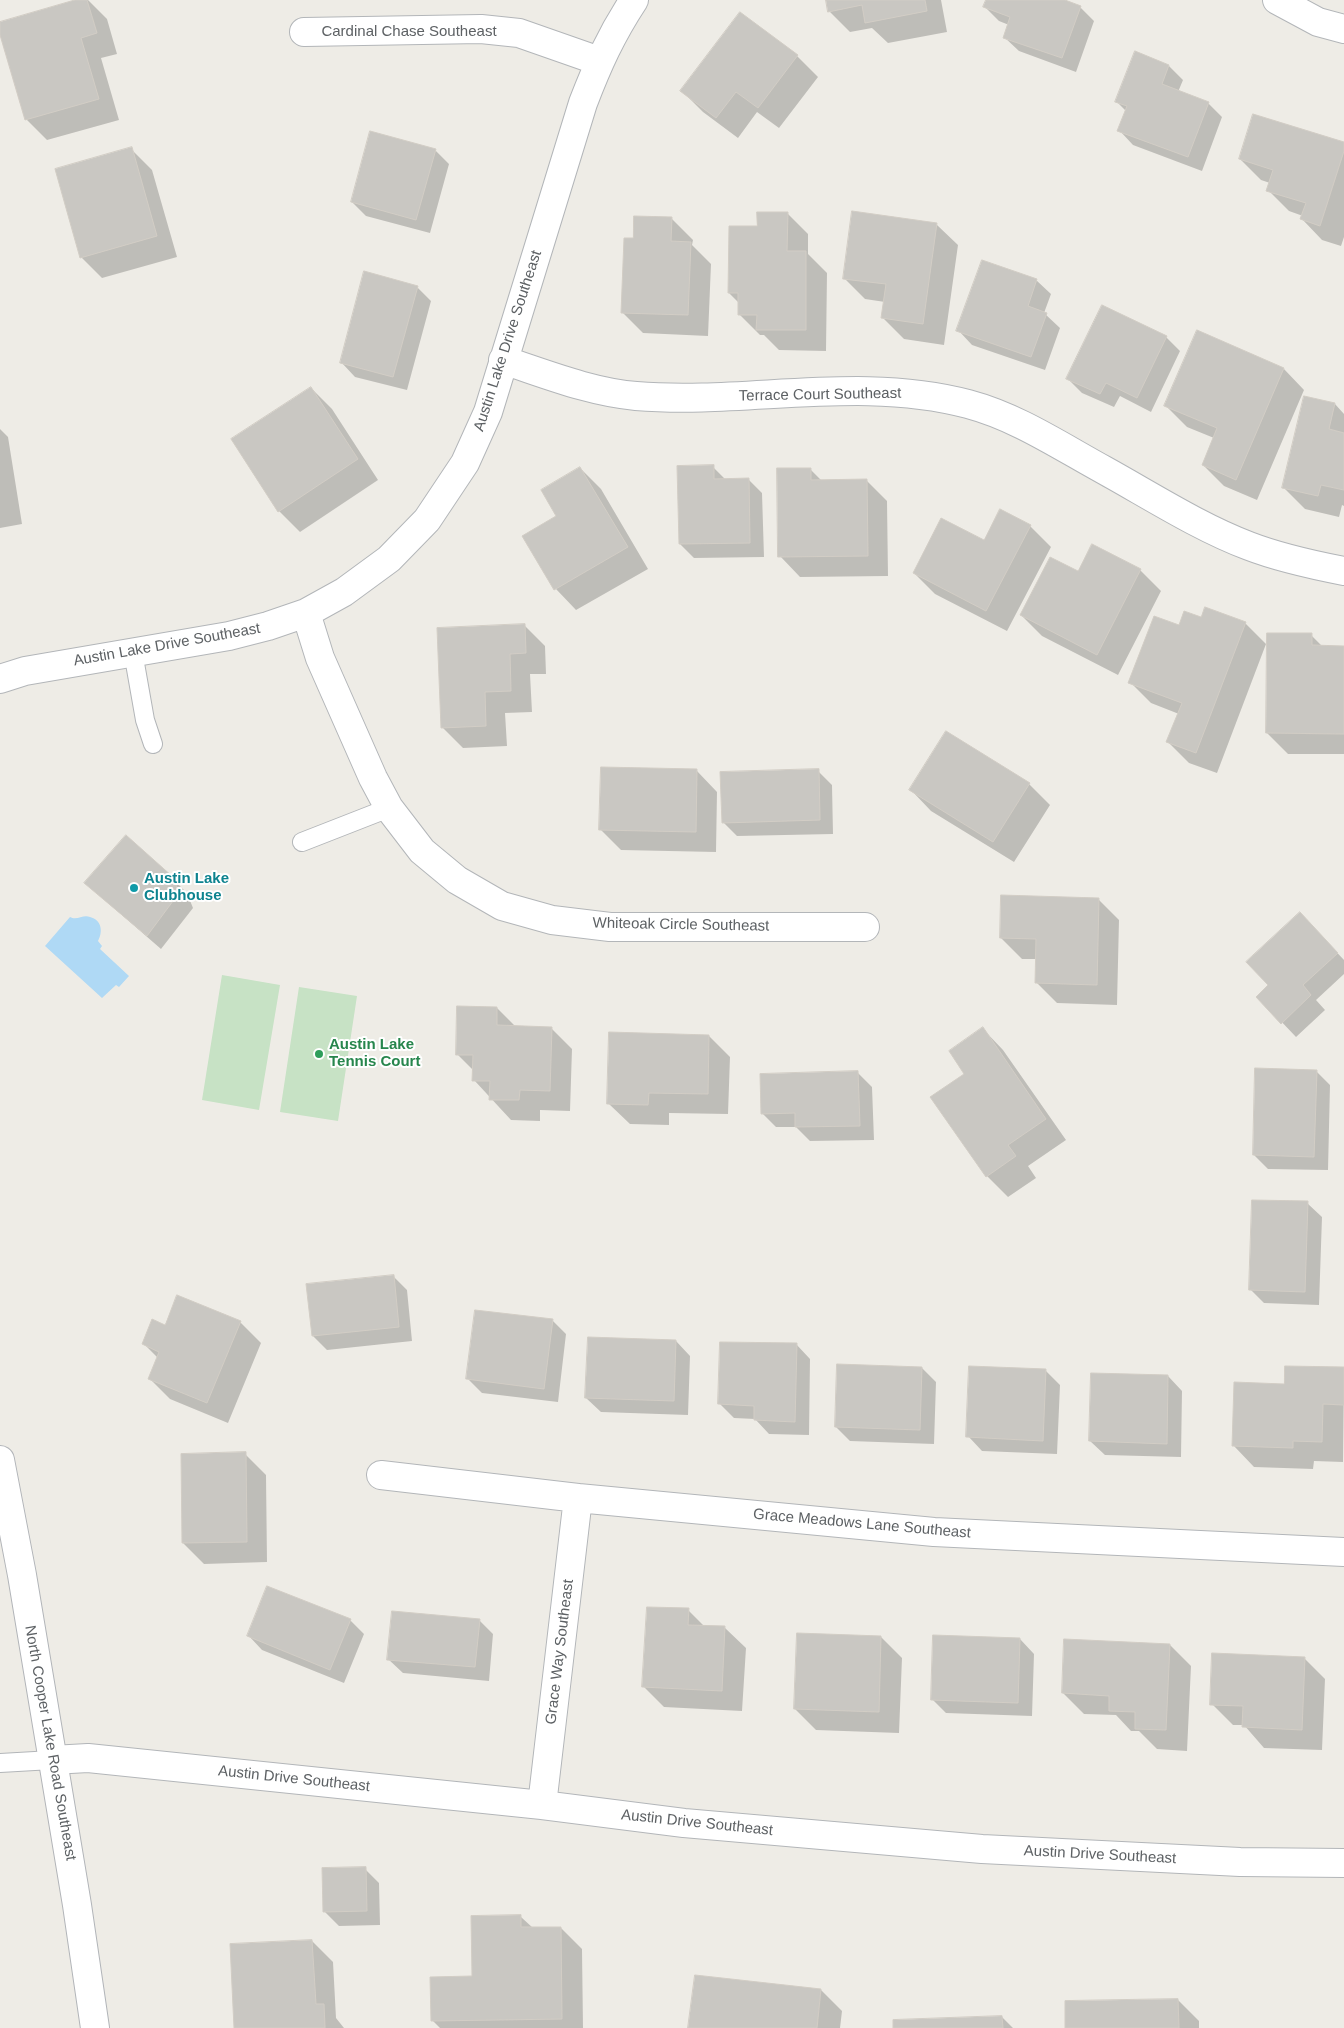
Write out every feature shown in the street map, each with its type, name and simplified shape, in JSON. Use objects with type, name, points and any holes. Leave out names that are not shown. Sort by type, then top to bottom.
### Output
[{"type":"street","name":"Austin Lake Drive Southeast","points":[[0,679],[25,671],[229,636],[268,626],[306,613],[344,592],[389,559],[427,520],[465,463],[488,412],[583,103],[599,61],[613,32],[634,0]]},
{"type":"street","points":[[1277,0],[1318,22],[1344,29]]},
{"type":"street","name":"Cardinal Chase Southeast","points":[[304,32],[481,29],[519,34],[599,61]]},
{"type":"street","name":"Terrace Court Southeast","points":[[503,360],[596,390],[635,396],[681,398],[867,391],[926,394],[970,404],[1018,422],[1196,521],[1250,546],[1344,572]]},
{"type":"street","name":"Whiteoak Circle Southeast","points":[[306,613],[320,658],[373,778],[389,808],[422,851],[457,880],[502,906],[552,920],[610,927],[865,927]]},
{"type":"street","name":"North Cooper Lake Road Southeast","points":[[0,1460],[22,1575],[77,1905],[95,2028]]},
{"type":"street","name":"Grace Meadows Lane Southeast","points":[[381,1475],[578,1498],[934,1532],[1344,1552]]},
{"type":"street","name":"Grace Way Southeast","points":[[542,1805],[578,1498]]},
{"type":"street","name":"Austin Drive Southeast","points":[[52,1760],[88,1758],[542,1805],[684,1823],[982,1849],[1240,1862],[1344,1863]]},
{"type":"lane","points":[[133,652],[145,720],[154,744]]},
{"type":"lane","points":[[302,842],[389,808]]},
{"type":"lane","points":[[0,1763],[52,1760]]},
{"type":"green space","points":[[222,975],[280,985],[259,1110],[202,1100]]},
{"type":"green space","name":"Austin Lake Tennis Court","points":[[299,987],[357,996],[338,1121],[280,1112]]},
{"type":"water","points":[[87,916],[97,921],[101,930],[98,941],[102,946],[100,949],[129,976],[119,987],[116,985],[102,998],[45,946],[70,917]]},
{"type":"building","points":[[75,0],[87,0],[97,33],[81,38],[99,99],[25,120],[0,35],[0,22]]},
{"type":"building","points":[[826,0],[925,0],[927,11],[865,23],[862,5],[828,12]]},
{"type":"building","points":[[986,0],[1065,0],[1081,6],[1062,58],[1003,38],[1010,17],[983,7]]},
{"type":"building","points":[[740,12],[798,55],[758,108],[736,92],[716,118],[680,91]]},
{"type":"building","points":[[1135,51],[1169,65],[1162,84],[1209,102],[1188,157],[1117,131],[1127,106],[1115,102]]},
{"type":"building","points":[[1253,114],[1344,142],[1344,151],[1320,226],[1300,219],[1306,203],[1266,191],[1273,170],[1239,159]]},
{"type":"building","points":[[370,131],[436,149],[416,220],[351,202]]},
{"type":"building","points":[[132,147],[157,236],[80,258],[55,169]]},
{"type":"building","points":[[852,211],[937,223],[923,324],[881,318],[886,284],[843,279]]},
{"type":"building","points":[[757,212],[788,212],[787,251],[806,251],[806,330],[756,330],[757,315],[738,315],[738,293],[728,293],[729,226],[757,226]]},
{"type":"building","points":[[634,216],[672,217],[671,241],[691,242],[688,315],[621,313],[624,238],[633,238]]},
{"type":"building","points":[[982,260],[1037,279],[1028,306],[1047,313],[1031,357],[956,331]]},
{"type":"building","points":[[364,271],[418,286],[393,377],[340,363]]},
{"type":"building","points":[[1102,305],[1167,336],[1137,398],[1106,383],[1100,394],[1066,379]]},
{"type":"building","points":[[1197,330],[1284,368],[1236,480],[1202,465],[1217,428],[1164,406]]},
{"type":"building","points":[[311,387],[358,459],[278,512],[231,439]]},
{"type":"building","points":[[1304,396],[1335,403],[1329,429],[1344,433],[1344,490],[1321,485],[1318,496],[1282,488]]},
{"type":"building","points":[[714,465],[714,479],[749,478],[750,543],[679,544],[677,466]]},
{"type":"building","points":[[580,467],[628,547],[554,590],[522,536],[556,516],[541,490]]},
{"type":"building","points":[[777,468],[811,468],[811,480],[867,479],[868,556],[778,557]]},
{"type":"building","points":[[1000,509],[1031,525],[986,611],[913,573],[941,518],[984,540]]},
{"type":"building","points":[[1092,544],[1141,569],[1097,655],[1020,615],[1050,557],[1078,571]]},
{"type":"building","points":[[1205,607],[1246,622],[1196,753],[1166,742],[1182,703],[1128,683],[1154,616],[1179,625],[1184,611],[1201,617]]},
{"type":"building","points":[[525,624],[526,653],[510,654],[511,691],[485,692],[486,726],[441,728],[437,628]]},
{"type":"building","points":[[1267,633],[1312,633],[1312,645],[1344,646],[1344,734],[1266,733]]},
{"type":"building","points":[[946,731],[1030,783],[993,842],[909,790]]},
{"type":"building","points":[[601,767],[697,769],[696,832],[599,830]]},
{"type":"building","points":[[819,769],[820,820],[722,823],[720,772]]},
{"type":"building","name":"Austin Lake Clubhouse","points":[[126,835],[173,877],[179,893],[147,936],[84,883]]},
{"type":"building","points":[[1001,895],[1099,898],[1097,985],[1035,983],[1036,939],[1000,938]]},
{"type":"building","points":[[1300,912],[1338,953],[1303,985],[1311,995],[1281,1024],[1256,997],[1268,985],[1246,962]]},
{"type":"building","points":[[457,1006],[497,1007],[497,1025],[552,1027],[550,1091],[520,1090],[519,1100],[489,1100],[490,1081],[472,1081],[473,1055],[456,1055]]},
{"type":"building","points":[[983,1027],[1046,1119],[1008,1145],[1016,1156],[986,1177],[930,1097],[964,1074],[949,1051]]},
{"type":"building","points":[[609,1032],[709,1035],[708,1094],[649,1093],[648,1105],[607,1104]]},
{"type":"building","points":[[1255,1068],[1317,1070],[1314,1157],[1253,1155]]},
{"type":"building","points":[[858,1071],[860,1126],[795,1127],[795,1113],[761,1114],[760,1074]]},
{"type":"building","points":[[1252,1200],[1308,1201],[1305,1292],[1249,1290]]},
{"type":"building","points":[[394,1275],[399,1327],[312,1336],[306,1284]]},
{"type":"building","points":[[177,1295],[241,1321],[207,1403],[148,1379],[159,1352],[142,1344],[152,1319],[165,1325]]},
{"type":"building","points":[[475,1310],[553,1319],[544,1389],[466,1379]]},
{"type":"building","points":[[588,1337],[676,1340],[674,1401],[585,1398]]},
{"type":"building","points":[[720,1342],[797,1343],[795,1422],[754,1420],[754,1406],[718,1404]]},
{"type":"building","points":[[837,1364],[922,1367],[920,1430],[835,1427]]},
{"type":"building","points":[[969,1366],[1046,1369],[1043,1441],[966,1437]]},
{"type":"building","points":[[1285,1366],[1344,1367],[1344,1405],[1323,1404],[1322,1442],[1293,1441],[1293,1448],[1232,1446],[1234,1382],[1284,1384]]},
{"type":"building","points":[[1091,1373],[1168,1375],[1167,1444],[1089,1441]]},
{"type":"building","points":[[246,1452],[247,1542],[182,1543],[181,1454]]},
{"type":"building","points":[[267,1586],[351,1619],[330,1670],[247,1636]]},
{"type":"building","points":[[647,1607],[689,1608],[688,1625],[725,1626],[722,1691],[642,1687]]},
{"type":"building","points":[[392,1611],[480,1619],[475,1667],[387,1660]]},
{"type":"building","points":[[797,1633],[881,1636],[879,1712],[794,1709]]},
{"type":"building","points":[[933,1635],[1020,1638],[1018,1703],[931,1700]]},
{"type":"building","points":[[1064,1639],[1170,1644],[1166,1730],[1135,1729],[1135,1712],[1109,1711],[1109,1696],[1062,1693]]},
{"type":"building","points":[[1212,1653],[1305,1657],[1302,1730],[1242,1727],[1243,1706],[1210,1705]]},
{"type":"building","points":[[366,1867],[367,1911],[323,1912],[322,1868]]},
{"type":"building","points":[[521,1915],[521,1927],[561,1927],[562,2019],[431,2021],[430,1977],[472,1976],[471,1916]]},
{"type":"building","points":[[312,1940],[316,2004],[324,2004],[325,2028],[234,2028],[230,1944]]},
{"type":"building","points":[[695,1975],[821,1989],[817,2028],[688,2028]]},
{"type":"building","points":[[1178,1999],[1179,2028],[1065,2028],[1065,2001]]},
{"type":"building","points":[[1002,2016],[1003,2028],[893,2028],[893,2020]]},
{"type":"place","name":"Austin Lake Clubhouse","points":[[134,888]]},
{"type":"place","name":"Austin Lake Tennis Court","points":[[319,1054]]}]
